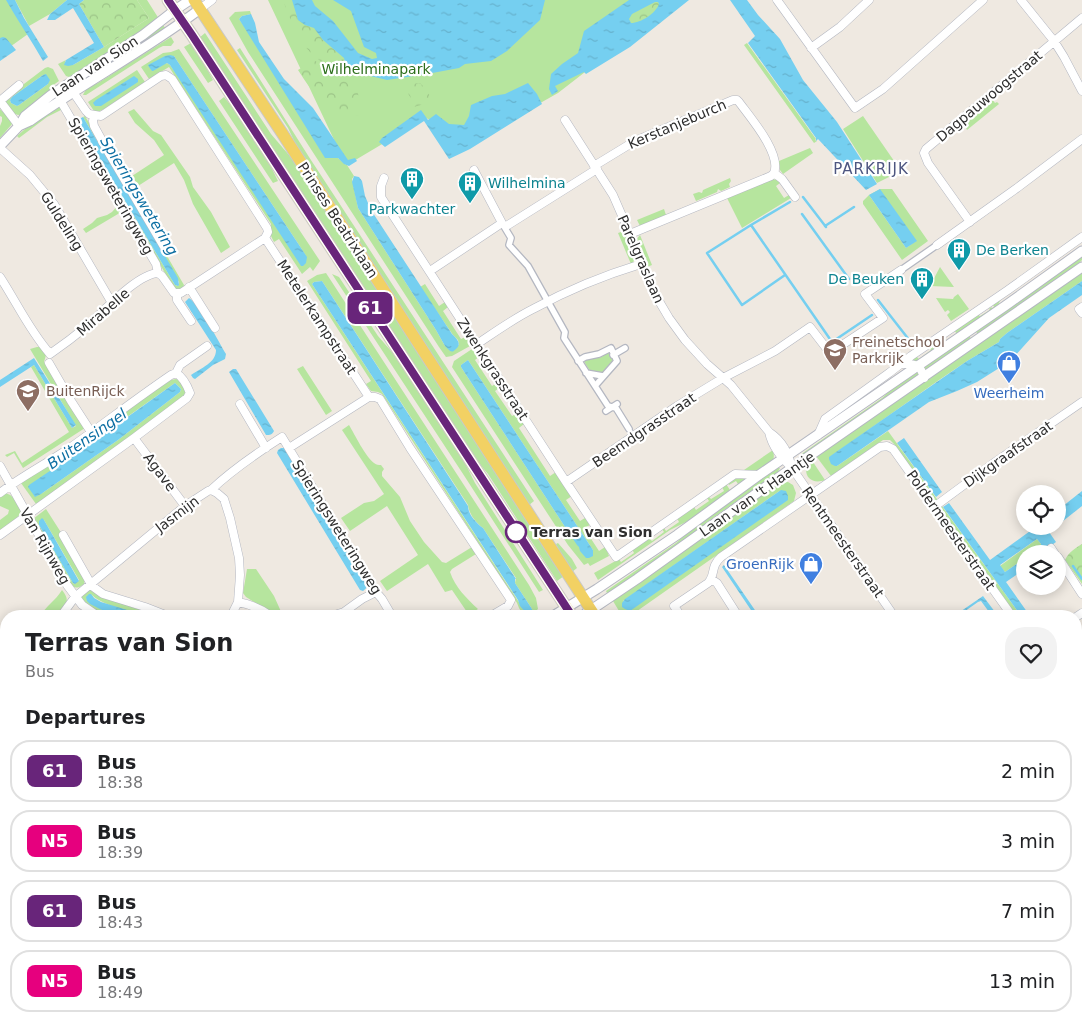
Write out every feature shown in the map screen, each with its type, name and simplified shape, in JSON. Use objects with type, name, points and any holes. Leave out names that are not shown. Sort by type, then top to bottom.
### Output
[{"type":"main road","name":"Prinses Beatrixlaan","points":[[168,0],[568,610]]},
{"type":"main road","name":"Prinses Beatrixlaan","points":[[195,3],[287,141],[583,598],[588,610]]},
{"type":"street","points":[[195,3],[212,0]]},
{"type":"street","points":[[777,0],[855,108],[883,89],[983,0]]},
{"type":"street","points":[[811,48],[839,28],[869,0]]},
{"type":"street","points":[[1021,0],[1054,41],[1082,91]]},
{"type":"street","name":"Laan van Sion","points":[[0,147],[19,126],[25,116],[51,95],[143,35],[175,10],[195,3]]},
{"type":"street","name":"Laan van Sion","points":[[19,126],[30,121],[183,22],[195,3]]},
{"type":"street","name":"Dagpauwoogstraat","points":[[970,222],[928,163],[924,153],[926,149],[1082,18]]},
{"type":"street","name":"Metelerkampstraat","points":[[94,116],[101,116],[161,76],[166,75],[172,79],[267,228],[268,232],[265,238],[369,397],[380,399],[410,448],[511,600],[508,606],[502,610]]},
{"type":"street","name":"Spieringsweteringweg","points":[[67,84],[86,111],[94,116],[94,126],[167,252]]},
{"type":"street","points":[[18,85],[0,101],[19,126]]},
{"type":"street","name":"Spieringsweteringweg","points":[[60,100],[156,264],[158,273],[174,293],[177,294],[177,300],[191,321]]},
{"type":"street","name":"Kerstanjeburch","points":[[596,167],[635,141],[737,100],[766,138],[776,163],[774,173]]},
{"type":"street","name":"Parelgraslaan","points":[[565,120],[613,196],[656,296],[675,327],[707,364],[731,385],[769,432],[770,440],[786,457]]},
{"type":"street","points":[[901,270],[1017,188],[1082,139]]},
{"type":"street","name":"Guldeling","points":[[0,147],[30,175],[54,204],[112,303]]},
{"type":"street","points":[[430,271],[596,167]]},
{"type":"street","points":[[474,170],[505,225],[511,238],[509,245],[532,271],[565,332],[564,338],[608,406],[616,408],[629,429]]},
{"type":"street","points":[[630,234],[771,176],[774,173],[782,179],[795,197]]},
{"type":"street","name":"Zwenkgrasstraat","points":[[384,178],[381,186],[381,197],[616,557]]},
{"type":"street","points":[[500,238],[508,234]]},
{"type":"street","name":"Laan van 't Haantje","points":[[818,435],[825,419],[889,374],[900,364],[1082,237]]},
{"type":"street","points":[[177,294],[265,238]]},
{"type":"street","name":"Laan van 't Haantje","points":[[571,610],[583,598],[677,535],[1082,251]]},
{"type":"street","points":[[477,344],[531,309],[596,280],[641,264]]},
{"type":"street","name":"Laan van 't Haantje","points":[[594,610],[792,468],[1082,267]]},
{"type":"street","name":"Beemdgrasstraat","points":[[566,482],[633,435],[723,378],[775,351],[810,327],[830,353],[883,318],[866,294],[901,270]]},
{"type":"street","points":[[523,274],[532,271]]},
{"type":"street","name":"Mirabelle","points":[[49,358],[133,285],[147,276],[158,273]]},
{"type":"street","points":[[0,277],[49,358],[71,402],[90,432]]},
{"type":"street","points":[[189,287],[215,328]]},
{"type":"street","points":[[1005,306],[1008,290]]},
{"type":"street","points":[[970,330],[977,340]]},
{"type":"street","points":[[0,493],[71,447],[139,397],[176,373],[180,365],[207,346]]},
{"type":"street","points":[[578,361],[611,348],[617,361],[595,386]]},
{"type":"street","points":[[613,355],[625,348]]},
{"type":"street","points":[[900,364],[915,364],[922,372],[924,378]]},
{"type":"street","points":[[586,372],[603,376]]},
{"type":"street","points":[[0,535],[187,398],[190,393],[188,387],[176,373]]},
{"type":"street","points":[[289,448],[369,397]]},
{"type":"street","name":"Dijkgraafstraat","points":[[934,507],[1082,402]]},
{"type":"street","points":[[240,404],[266,448]]},
{"type":"street","name":"Agave","points":[[134,438],[185,506]]},
{"type":"street","name":"Spieringsweteringweg","points":[[282,438],[388,610]]},
{"type":"street","name":"Jasmijn","points":[[65,610],[75,597],[185,506],[211,490],[250,458],[282,438]]},
{"type":"street","name":"Poldermeesterstraat","points":[[810,496],[880,446],[887,446],[893,449],[1008,610]]},
{"type":"street","name":"Rentmeesterstraat","points":[[786,457],[810,496],[890,610]]},
{"type":"street","name":"Van Rijnweg","points":[[0,466],[67,585],[82,605],[89,610]]},
{"type":"street","name":"Laan van 't Haantje","points":[[616,557],[735,474],[760,475]]},
{"type":"street","points":[[222,480],[224,499],[239,558],[238,602],[234,610]]},
{"type":"street","points":[[211,490],[224,499]]},
{"type":"street","points":[[677,610],[674,606],[708,583],[716,562],[721,557],[810,496]]},
{"type":"street","points":[[63,535],[92,586],[103,594],[153,610]]},
{"type":"street","points":[[1066,569],[1082,594]]},
{"type":"street","points":[[711,579],[717,583],[734,610]]},
{"type":"street","points":[[347,610],[362,598],[376,592]]},
{"type":"street","points":[[238,602],[249,604],[262,610]]},
{"type":"green space","points":[[0,0],[11,0],[28,34],[0,54]]},
{"type":"green space","points":[[15,0],[67,0],[50,14],[29,26]]},
{"type":"green space","points":[[84,0],[137,0],[149,18],[104,47],[79,4]]},
{"type":"green space","points":[[137,0],[147,0],[159,19],[72,78],[66,76],[58,64],[66,60],[65,62],[73,65],[149,18]]},
{"type":"green space","name":"Wilhelminapark","points":[[268,0],[678,0],[558,93],[473,141],[426,118],[347,165],[354,176],[352,179],[358,208],[445,346],[459,345],[458,340],[420,287],[425,284],[439,306],[445,302],[448,307],[443,311],[461,339],[467,336],[471,342],[470,346],[452,356],[446,357],[248,52],[229,18],[235,12],[250,11],[251,14],[242,16],[239,19],[338,158],[346,165]]},
{"type":"green space","points":[[283,0],[292,0],[298,20],[314,28],[322,39],[344,58],[341,72],[318,59],[303,44],[292,24]]},
{"type":"green space","points":[[655,2],[659,4],[651,14],[631,23],[629,19],[632,14]]},
{"type":"green space","points":[[163,25],[166,29],[78,85],[77,80]]},
{"type":"green space","points":[[205,33],[271,134],[294,161],[564,576],[557,581],[488,474],[466,448],[199,38]]},
{"type":"green space","points":[[171,37],[174,42],[171,46],[159,48],[86,95],[83,95],[89,88]]},
{"type":"green space","points":[[191,43],[213,80],[208,83],[184,47]]},
{"type":"green space","points":[[747,43],[817,141],[814,143],[744,45]]},
{"type":"green space","points":[[240,48],[534,501],[529,505],[302,157],[288,128],[237,50]]},
{"type":"green space","points":[[179,49],[320,261],[313,271],[310,267],[302,274],[279,239],[274,242],[271,236],[271,224],[169,67],[149,79],[141,67],[163,53]],"holes":[[[174,56],[307,257],[170,65],[165,64]]]},
{"type":"green space","points":[[314,60],[329,70],[357,82],[359,99],[367,115],[344,113],[334,109],[318,97],[298,70]]},
{"type":"green space","points":[[45,68],[53,69],[59,81],[49,88],[52,92],[21,115],[13,113],[5,101]],"holes":[[[43,75],[48,84],[19,105],[11,103],[12,97]]]},
{"type":"green space","points":[[137,70],[145,82],[104,109],[94,111],[88,102]]},
{"type":"green space","points":[[420,83],[430,96],[431,102],[414,107],[405,88],[403,89],[401,85]]},
{"type":"green space","points":[[224,97],[254,137],[278,181],[273,183],[219,101]]},
{"type":"green space","points":[[992,99],[995,103],[999,104],[967,130],[964,122]]},
{"type":"green space","points":[[60,104],[63,109],[47,117],[19,138],[17,136],[32,123]]},
{"type":"green space","points":[[0,109],[10,119],[12,124],[0,138],[2,117],[0,116]]},
{"type":"green space","points":[[134,109],[153,131],[161,135],[190,177],[193,187],[211,212],[230,247],[221,253],[193,204],[184,180],[174,163],[138,186],[132,176],[164,155],[154,140],[135,123],[128,112]]},
{"type":"green space","points":[[85,116],[184,285],[183,288],[177,290],[173,287],[77,120],[175,285],[178,286],[179,282],[83,117]]},
{"type":"green space","points":[[863,116],[901,171],[877,183],[843,129]]},
{"type":"green space","points":[[810,148],[813,153],[783,174],[780,170],[779,161]]},
{"type":"green space","points":[[730,178],[730,187],[721,191],[718,189],[717,192],[696,201],[693,194],[702,193],[703,190]]},
{"type":"green space","points":[[772,179],[780,183],[776,186],[784,198],[789,195],[791,198],[742,228],[727,198]]},
{"type":"green space","points":[[880,189],[892,189],[928,241],[902,260],[863,204],[863,201],[869,195]],"holes":[[[869,195],[916,241],[906,248]]]},
{"type":"green space","points":[[119,204],[123,211],[86,233],[83,229],[97,218],[112,212]]},
{"type":"green space","points":[[664,209],[666,215],[640,226],[637,220]]},
{"type":"green space","points":[[624,231],[635,256],[635,260],[631,264],[618,233]]},
{"type":"green space","points":[[640,235],[652,265],[647,267],[636,240]]},
{"type":"green space","points":[[1082,255],[1082,260],[1069,273],[979,336],[975,330]]},
{"type":"green space","points":[[940,267],[954,287],[930,286]]},
{"type":"green space","points":[[1082,270],[1082,281],[1007,333],[999,342],[939,380],[830,457],[837,466],[888,431],[1017,610],[1013,610],[890,440],[883,440],[831,476],[816,456]]},
{"type":"green space","points":[[326,273],[529,585],[536,598],[537,610],[530,610],[532,609],[515,583],[516,578],[483,528],[473,518],[468,505],[322,281],[314,282],[312,284],[524,610],[520,610],[382,394],[371,391],[366,384],[371,381],[307,281],[317,275]]},
{"type":"green space","points":[[332,274],[339,277],[378,336],[398,359],[463,459],[475,483],[543,590],[539,592]]},
{"type":"green space","points":[[958,294],[969,309],[951,321],[947,315],[950,312],[948,310],[945,312],[936,298],[953,299]]},
{"type":"green space","points":[[1002,297],[998,305],[917,363],[910,361],[916,356],[919,359],[931,350],[929,347],[932,346],[934,348],[940,344],[938,341],[944,337],[947,341],[957,334],[954,330],[977,314],[980,316],[990,310]]},
{"type":"green space","points":[[968,334],[972,340],[926,372],[922,366]]},
{"type":"green space","points":[[40,347],[46,355],[44,362],[85,428],[23,468],[14,453],[7,457],[5,455],[15,451],[22,463],[69,432],[31,367],[34,365],[72,428],[76,426],[30,349]]},
{"type":"green space","points":[[472,349],[477,350],[480,356],[475,360],[492,386],[498,382],[501,387],[495,391],[512,416],[518,413],[524,424],[519,428],[550,476],[556,472],[572,496],[566,500],[580,521],[585,518],[590,525],[584,528],[599,551],[605,547],[609,556],[590,566],[588,563],[584,565],[568,545],[452,367],[454,361]],"holes":[[[468,360],[593,550],[588,558],[567,530],[461,367]]]},
{"type":"green space","points":[[609,352],[613,362],[602,373],[590,371],[583,360],[601,357]]},
{"type":"green space","points":[[303,366],[332,411],[326,415],[297,369]]},
{"type":"green space","points":[[916,371],[920,375],[798,459],[800,455],[882,398]]},
{"type":"green space","points":[[171,380],[179,380],[186,389],[184,396],[129,438],[36,504],[21,483],[24,480]],"holes":[[[175,383],[181,389],[180,392],[118,440],[41,494],[79,451]]]},
{"type":"green space","points":[[349,425],[367,456],[374,463],[381,465],[384,469],[382,476],[400,497],[410,521],[424,542],[442,562],[446,563],[472,547],[476,554],[450,572],[458,588],[478,609],[466,610],[452,590],[445,592],[428,564],[387,591],[380,581],[418,555],[387,506],[350,531],[341,518],[364,503],[374,501],[384,494],[342,430]]},
{"type":"green space","points":[[773,450],[773,462],[770,465],[766,468],[745,472],[744,470]]},
{"type":"green space","points":[[811,459],[825,480],[815,481],[808,477],[806,469]]},
{"type":"green space","points":[[780,468],[778,472],[608,595],[606,591],[676,543],[699,522]]},
{"type":"green space","points":[[751,477],[698,516],[670,530],[598,580],[594,573],[619,559],[621,562],[634,553],[632,549],[649,538],[652,541],[664,532],[662,529],[664,528],[666,531],[679,522],[677,518],[694,507],[696,510],[709,501],[707,498],[711,499],[724,491],[722,487],[726,484],[730,490],[738,484],[736,481],[729,485],[728,483],[734,479]]},
{"type":"green space","points":[[781,481],[793,485],[796,493],[794,501],[639,610],[618,610],[613,601],[614,598]],"holes":[[[781,490],[714,551],[634,607],[623,601]]]},
{"type":"green space","points":[[4,493],[13,497],[21,510],[16,519],[0,531],[0,520],[8,514],[9,510],[0,506],[0,496]]},
{"type":"green space","points":[[46,509],[62,534],[85,579],[84,584],[79,587],[71,585],[33,519]],"holes":[[[44,520],[79,580],[75,584],[73,583],[39,525]]]},
{"type":"green space","points":[[1037,539],[1041,544],[1041,545],[1029,545]]},
{"type":"green space","points":[[558,543],[577,568],[572,572],[562,557],[556,544]]},
{"type":"green space","points":[[1082,544],[1082,584],[1066,561],[1066,558]]},
{"type":"green space","points":[[1016,554],[1016,564],[1005,572],[1000,566]]},
{"type":"green space","points":[[247,569],[256,569],[274,596],[280,610],[267,610],[243,593]]},
{"type":"green space","points":[[88,589],[144,610],[125,610],[108,605],[91,594],[102,610],[93,610],[83,604],[80,596]]},
{"type":"green space","points":[[62,590],[67,600],[63,610],[44,610],[45,609]]},
{"type":"water","points":[[6,0],[15,0],[48,57],[43,61],[15,15]]},
{"type":"water","points":[[67,0],[84,0],[79,4],[104,47],[68,66],[64,65],[66,60],[94,43],[73,8],[55,20],[47,20],[50,14]]},
{"type":"water","points":[[292,0],[312,0],[315,6],[333,21],[358,53],[372,59],[377,58],[376,53],[364,47],[351,11],[333,0],[545,0],[540,20],[507,51],[491,61],[465,64],[459,68],[387,80],[350,71],[346,66],[344,58],[323,40],[314,28],[298,20]]},
{"type":"water","points":[[629,0],[689,0],[630,47],[586,74],[584,72],[555,86],[558,91],[552,95],[549,89],[551,74],[578,53],[584,31]],"holes":[[[658,2],[659,4],[651,14],[631,23],[629,19],[632,14]]]},
{"type":"water","points":[[730,0],[747,0],[780,39],[803,80],[837,122],[877,184],[866,190],[818,139],[816,141],[816,138],[748,43],[755,36]]},
{"type":"water","points":[[251,14],[259,42],[284,79],[313,108],[348,160],[355,158],[357,161],[349,166],[338,158],[325,158],[239,19],[242,16]]},
{"type":"water","points":[[3,37],[16,50],[0,61],[0,38]]},
{"type":"water","points":[[170,55],[174,56],[307,257],[306,263],[303,266],[301,266],[170,65],[167,63],[153,71],[149,67],[148,65]]},
{"type":"water","points":[[46,74],[50,80],[48,84],[19,105],[11,103],[12,97]]},
{"type":"water","points":[[134,76],[138,79],[138,82],[101,106],[95,106],[93,103],[96,100]]},
{"type":"water","points":[[528,83],[542,104],[470,149],[449,159],[424,121],[385,147],[379,142],[421,110],[428,120],[436,114],[449,124],[464,125],[469,116],[471,105],[492,96],[505,94]]},
{"type":"water","points":[[83,117],[178,278],[178,286],[175,285],[77,120]]},
{"type":"water","points":[[354,176],[359,177],[362,181],[365,196],[371,210],[456,338],[459,345],[453,352],[445,346],[358,208],[352,182]]},
{"type":"water","points":[[880,189],[917,241],[906,248],[869,195]]},
{"type":"water","points":[[322,281],[468,506],[471,515],[483,528],[516,579],[515,583],[532,610],[523,610],[520,606],[518,600],[312,284]]},
{"type":"water","points":[[1082,281],[1082,295],[1049,318],[1014,357],[1004,365],[977,382],[929,402],[837,466],[831,464],[829,457],[967,361],[999,342],[1007,333]]},
{"type":"water","points":[[189,298],[203,315],[226,354],[225,359],[213,365],[195,379],[191,375],[211,362],[216,350],[185,302]]},
{"type":"water","points":[[34,358],[76,425],[72,428],[34,365],[0,387],[0,380]]},
{"type":"water","points":[[468,360],[593,550],[593,556],[586,558],[580,551],[461,367]]},
{"type":"water","points":[[236,369],[274,431],[272,434],[266,435],[229,372]]},
{"type":"water","points":[[175,383],[181,389],[180,392],[118,440],[35,497],[28,487],[29,485]]},
{"type":"water","points":[[904,438],[942,492],[936,497],[897,443]]},
{"type":"water","points":[[281,448],[285,448],[367,582],[367,587],[363,591],[360,590],[277,453]]},
{"type":"water","points":[[781,490],[786,491],[788,500],[631,610],[622,607],[625,599]]},
{"type":"water","points":[[1082,491],[1082,506],[1066,519],[1066,504]]},
{"type":"water","points":[[949,503],[990,560],[1025,535],[1051,535],[1056,542],[1052,545],[1041,545],[1037,539],[1028,545],[1016,545],[1016,554],[1000,565],[1005,572],[1016,564],[1016,575],[1006,582],[1026,610],[1017,610],[943,507]]},
{"type":"water","points":[[42,518],[79,581],[75,584],[39,525],[39,521]]},
{"type":"water","points":[[724,565],[755,610],[751,610],[722,567]]},
{"type":"water","points":[[91,594],[101,602],[127,610],[102,610],[90,604],[86,597]]},
{"type":"water","points":[[983,596],[994,610],[988,610],[981,601],[967,610],[963,610]]},
{"type":"waterway","points":[[803,197],[826,227]]},
{"type":"waterway","points":[[785,275],[742,305],[707,253],[790,202]]},
{"type":"waterway","points":[[825,226],[854,207]]},
{"type":"waterway","points":[[802,214],[849,279]]},
{"type":"waterway","points":[[751,225],[832,342],[872,315]]},
{"type":"waterway","points":[[878,300],[910,341]]},
{"type":"waterway","points":[[1073,566],[1082,579]]},
{"type":"bus line","name":"61","points":[[168,0],[568,610]]},
{"type":"place","name":"Parkwachter","points":[[412,200]]},
{"type":"place","name":"Wilhelmina","points":[[470,204]]},
{"type":"place","name":"De Berken","points":[[959,271]]},
{"type":"place","name":"De Beuken","points":[[922,300]]},
{"type":"place","name":"Freinetschool Parkrijk","points":[[835,371]]},
{"type":"place","name":"Weerheim","points":[[1009,384]]},
{"type":"place","name":"BuitenRijck","points":[[28,412]]},
{"type":"place","name":"Terras van Sion","points":[[516,532]]},
{"type":"place","name":"GroenRijk","points":[[811,585]]},
{"type":"district","name":"PARKRIJK","points":[[871,169]]},
{"type":"water label","name":"Spieringswetering","points":[[139,196]]},
{"type":"water label","name":"Buitensingel","points":[[87,439]]}]
